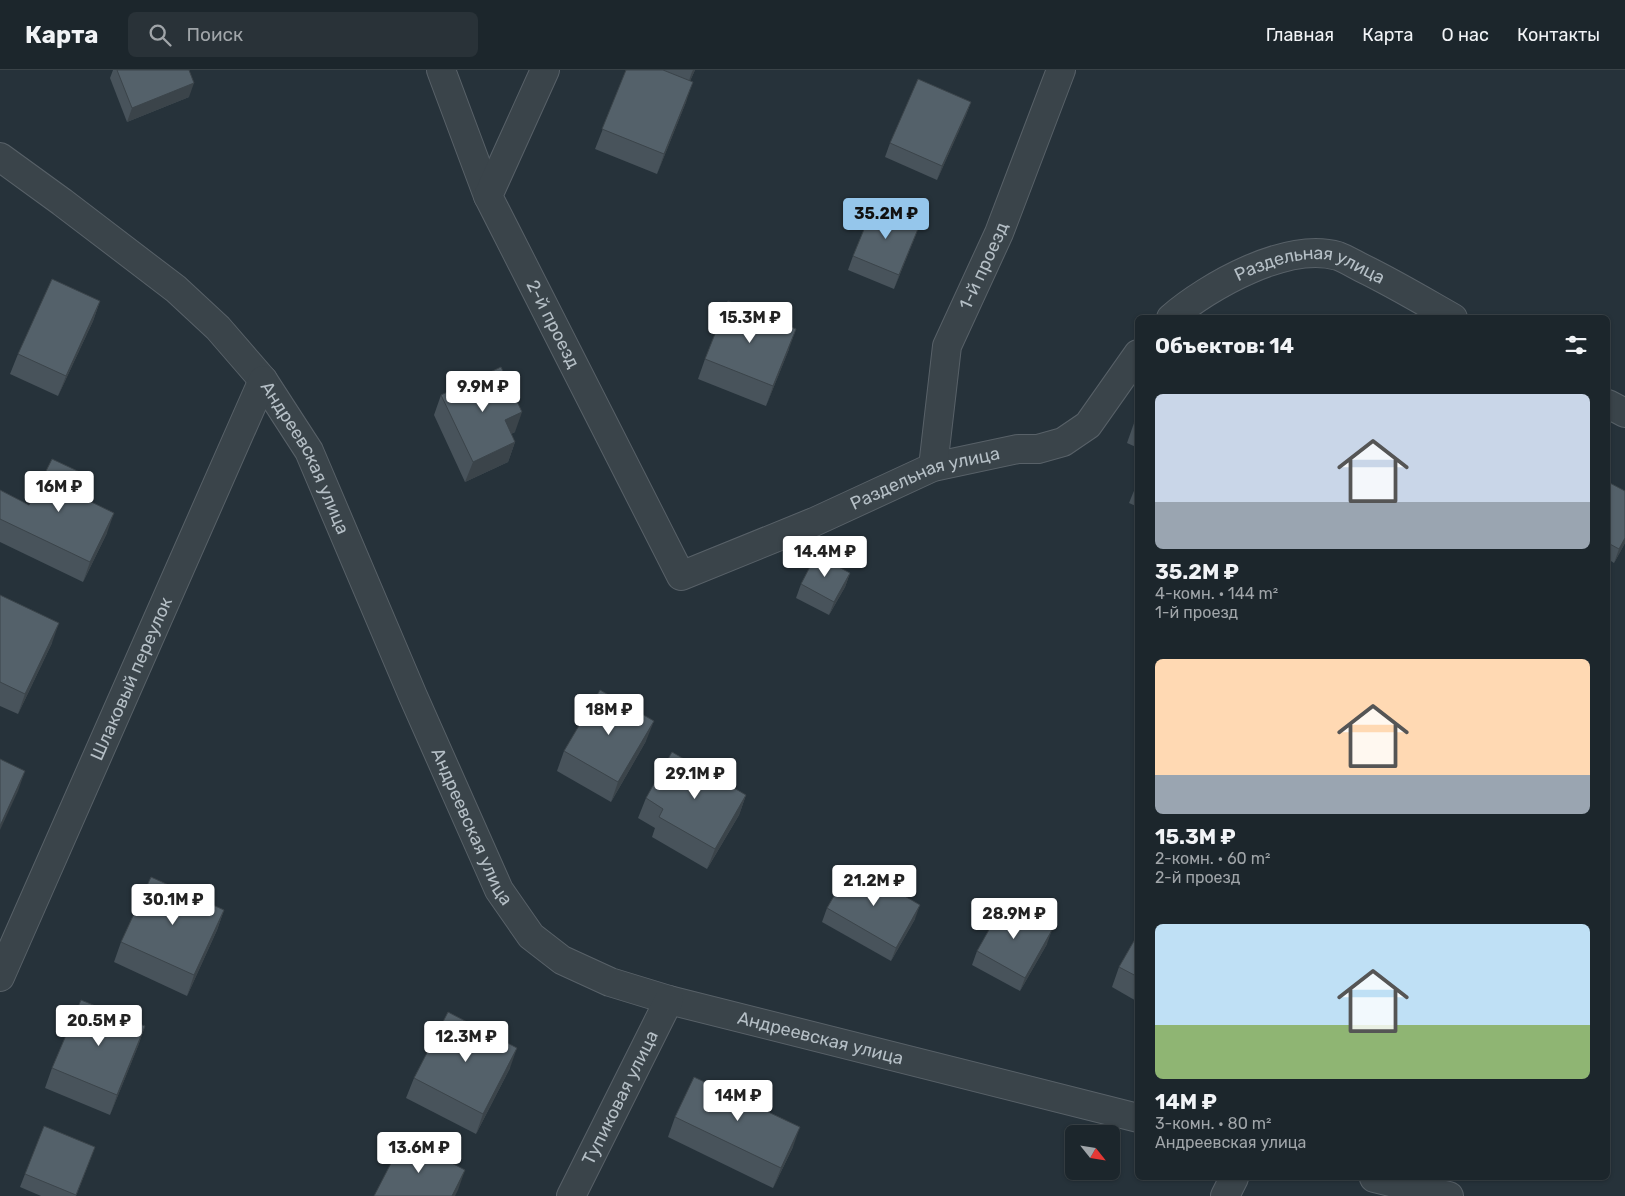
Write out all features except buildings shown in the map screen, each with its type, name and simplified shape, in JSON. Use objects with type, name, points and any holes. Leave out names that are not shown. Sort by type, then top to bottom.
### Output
[{"type":"street","name":"2-й проезд","points":[[441,70],[488,196],[681,576]]},
{"type":"street","points":[[488,196],[545,70]]},
{"type":"street","name":"1-й проезд","points":[[932,467],[947,346],[999,233],[1061,70]]},
{"type":"street","name":"Андреевская улица","points":[[0,157],[176,289],[218,328],[264,380],[309,451],[412,696],[499,890],[531,936],[562,960],[610,982],[669,1000],[1135,1117]]},
{"type":"street","name":"Раздельная улица","points":[[1175,315],[1212,288],[1257,266],[1286,257],[1312,253],[1338,256],[1373,273],[1448,315]]},
{"type":"street","name":"Раздельная улица","points":[[681,576],[814,522],[932,467],[1018,449],[1038,449],[1063,442],[1088,425],[1135,358]]},
{"type":"street","name":"Шлаковый переулок","points":[[0,977],[264,380]]},
{"type":"street","points":[[1610,405],[1625,413]]},
{"type":"street","name":"Тупиковая улица","points":[[571,1196],[669,1000]]},
{"type":"street","points":[[1225,1196],[1233,1180]]},
{"type":"street","points":[[1382,1180],[1449,1196]]}]
